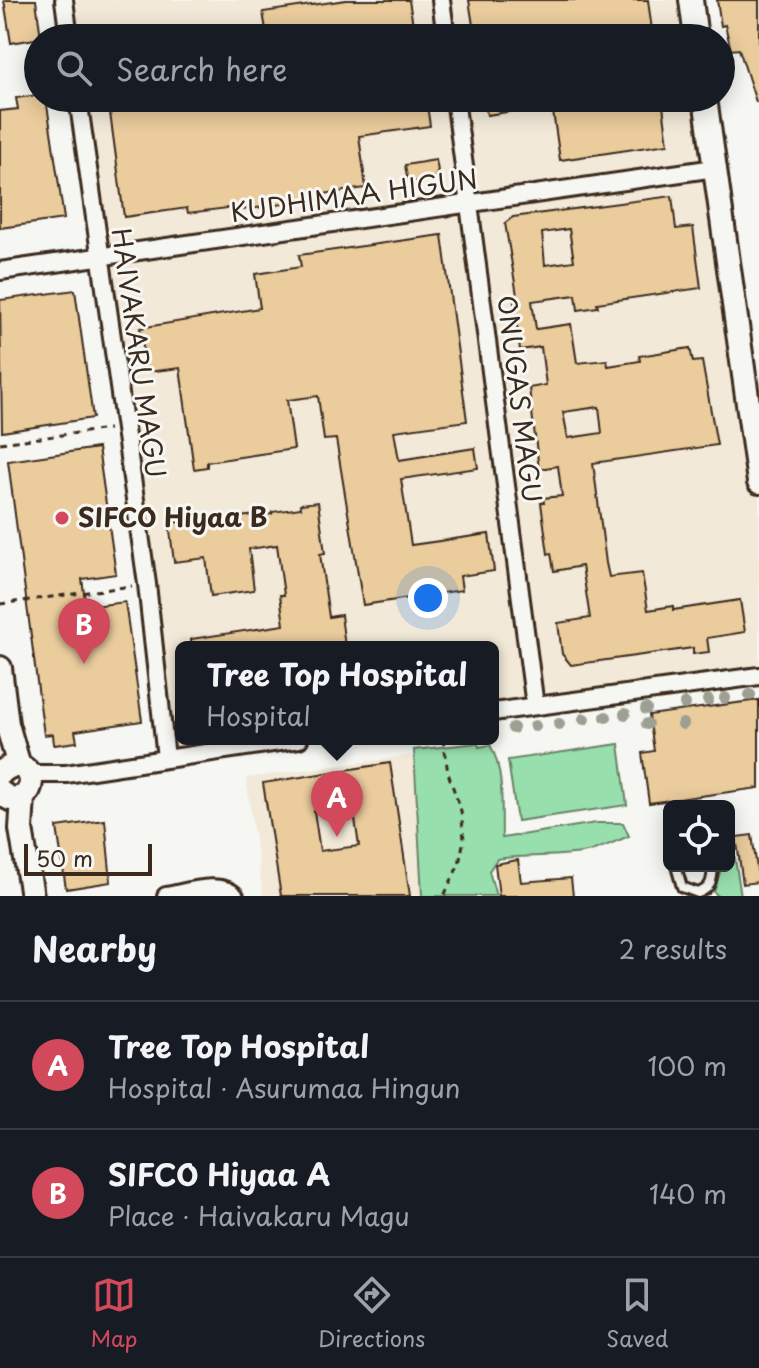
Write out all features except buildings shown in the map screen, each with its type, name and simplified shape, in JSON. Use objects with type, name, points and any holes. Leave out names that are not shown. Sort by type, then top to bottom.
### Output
[{"type":"street","points":[[64,0],[67,24]]},
{"type":"street","points":[[441,0],[444,24]]},
{"type":"street","points":[[691,0],[694,24]]},
{"type":"street","name":"HAIVAKARU MAGU","points":[[80,112],[147,584],[166,758]]},
{"type":"street","name":"ONUGAS MAGU","points":[[457,112],[535,706]]},
{"type":"street","points":[[707,112],[759,482]]},
{"type":"street","name":"KUDHIMAA HIGUN","points":[[0,271],[715,168]]},
{"type":"street","points":[[0,668],[32,896]]},
{"type":"street","points":[[499,711],[759,676]]},
{"type":"street","points":[[15,782],[257,745]]},
{"type":"street","points":[[166,896],[219,888],[233,894]]},
{"type":"lane","points":[[678,872],[682,887],[698,894],[709,887],[713,872]]},
{"type":"path","points":[[0,443],[124,427]]},
{"type":"path","points":[[0,604],[147,584]]},
{"type":"path","points":[[444,745],[448,773],[461,811],[464,839],[459,864],[444,896]]},
{"type":"shaded area","points":[[64,0],[691,0],[694,24],[67,24]]},
{"type":"shaded area","points":[[80,112],[707,112],[759,487],[759,677],[499,711],[499,641],[175,641],[175,745],[257,745],[166,758]]},
{"type":"shaded area","points":[[414,755],[422,896],[263,896],[246,778]]},
{"type":"green space","points":[[619,744],[627,805],[517,821],[508,760]]},
{"type":"green space","points":[[490,745],[498,766],[502,838],[596,823],[623,823],[629,836],[587,852],[497,859],[489,871],[496,896],[422,896],[414,750]]},
{"type":"green space","points":[[735,858],[741,896],[718,896],[714,892],[720,872],[735,872]]},
{"type":"place","name":"SIFCO Hiyaa B","points":[[62,518]]},
{"type":"place","name":"SIFCO Hiyaa A","points":[[84,664]]},
{"type":"place","name":"Tree Top Hospital","points":[[337,837]]}]
